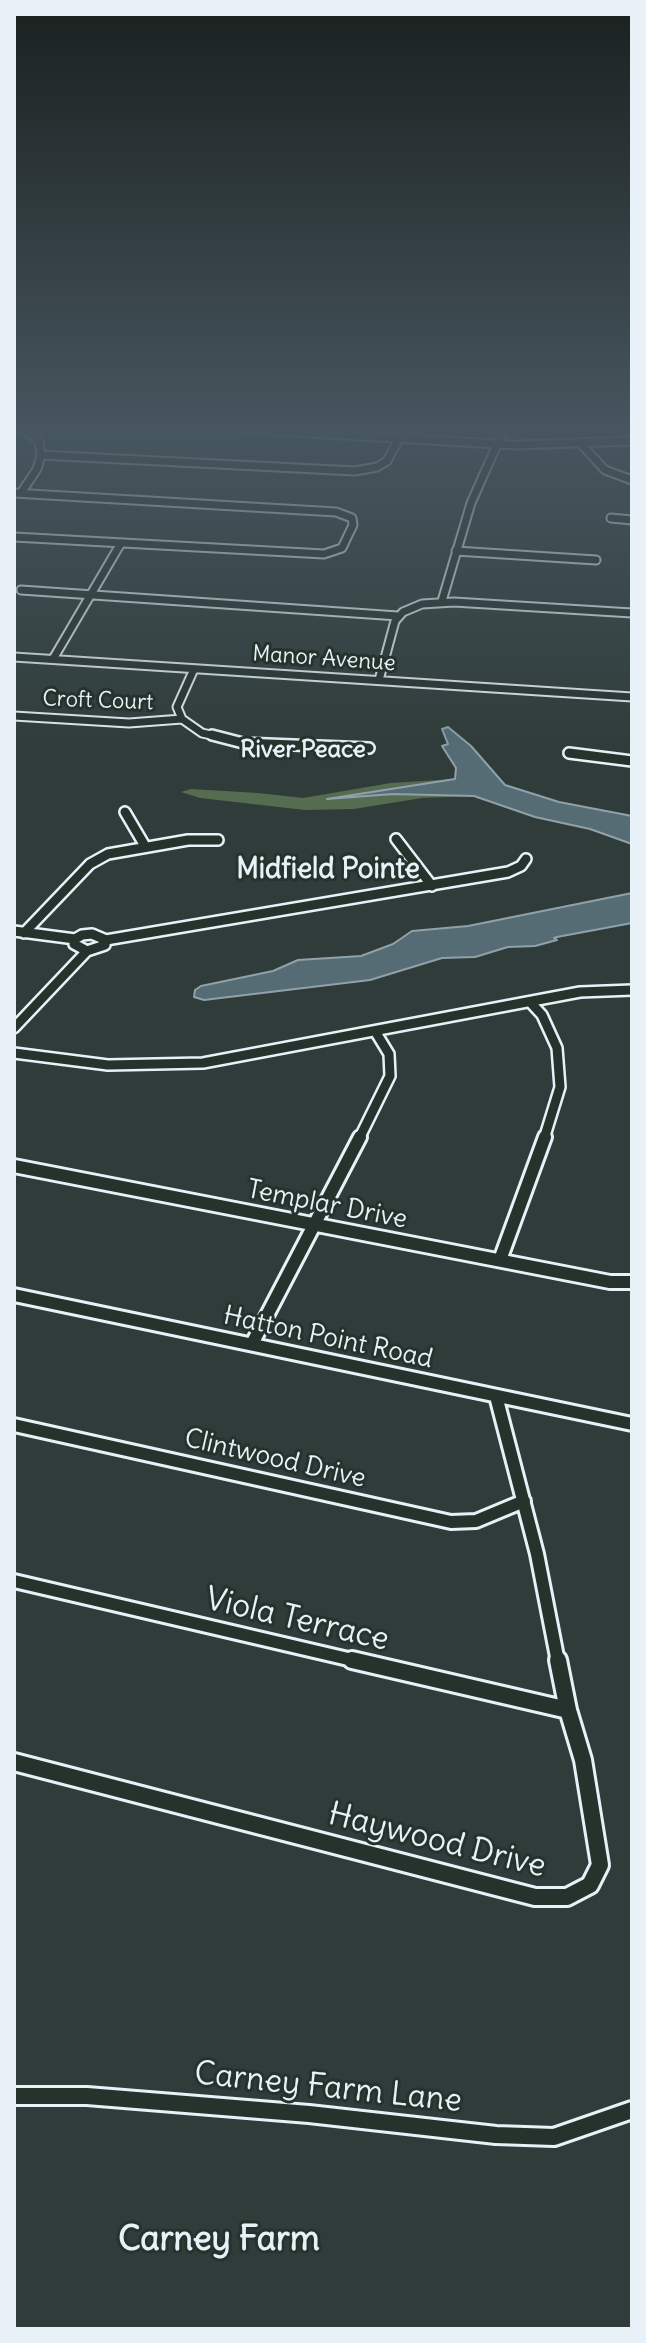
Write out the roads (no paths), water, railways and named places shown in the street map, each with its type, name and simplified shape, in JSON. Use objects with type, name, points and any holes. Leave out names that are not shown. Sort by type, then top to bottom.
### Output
[{"type":"street","points":[[38,538],[324,554],[342,548],[346,538]]},
{"type":"street","points":[[442,601],[460,538]]},
{"type":"street","points":[[53,659],[121,543]]},
{"type":"street","points":[[456,551],[596,560]]},
{"type":"street","points":[[21,590],[398,616],[418,605],[442,601],[632,613]]},
{"type":"street","points":[[379,680],[398,616]]},
{"type":"street","name":"Manor Avenue","points":[[14,657],[632,697]]},
{"type":"street","points":[[194,669],[177,707],[182,719],[202,733],[232,741],[339,749],[369,748]]},
{"type":"street","name":"Croft Court","points":[[14,716],[129,723],[182,719]]},
{"type":"street","points":[[569,753],[632,761]]},
{"type":"street","points":[[125,812],[145,846]]},
{"type":"street","points":[[396,839],[432,886]]},
{"type":"street","points":[[19,932],[90,864],[108,854],[188,840],[218,840]]},
{"type":"street","points":[[19,932],[75,939],[92,934],[106,940],[508,872],[521,866],[526,859]]},
{"type":"street","points":[[75,939],[74,944],[87,951]]},
{"type":"street","points":[[14,1028],[87,951],[105,945],[106,940]]},
{"type":"street","points":[[14,1053],[77,1063],[171,1065],[215,1061],[580,992],[632,990]]},
{"type":"street","points":[[500,1260],[560,1087],[560,1061],[555,1041],[542,1015],[530,1002]]},
{"type":"street","points":[[252,1344],[390,1076],[389,1054],[375,1031]]},
{"type":"street","name":"Templar Drive","points":[[14,1166],[610,1282],[632,1282]]},
{"type":"street","name":"Hatton Point Road","points":[[14,1295],[632,1424]]},
{"type":"street","name":"Haywood Drive","points":[[14,1762],[535,1897],[553,1898],[579,1893],[590,1885],[600,1865],[583,1760],[568,1710],[537,1554],[496,1396]]},
{"type":"street","name":"Clintwood Drive","points":[[14,1425],[451,1522],[476,1521],[524,1501]]},
{"type":"street","name":"Viola Terrace","points":[[14,1581],[568,1710]]},
{"type":"street","name":"Carney Farm Lane","points":[[14,2096],[87,2096],[309,2114],[496,2135],[554,2137],[632,2110]]},
{"type":"water","points":[[448,727],[471,746],[505,785],[559,802],[632,816],[632,844],[474,796],[393,794],[327,799],[455,779],[456,768],[442,746],[448,744],[442,729]]},
{"type":"water","points":[[632,893],[632,923],[557,937],[554,938],[557,940],[535,946],[508,947],[475,957],[442,958],[370,980],[204,1000],[194,997],[195,990],[201,986],[273,971],[298,960],[361,956],[393,944],[412,931],[468,926]]},
{"type":"district","name":"River Peace","points":[[303,750]]},
{"type":"district","name":"Midfield Pointe","points":[[328,870]]},
{"type":"district","name":"Carney Farm","points":[[219,2240]]}]
